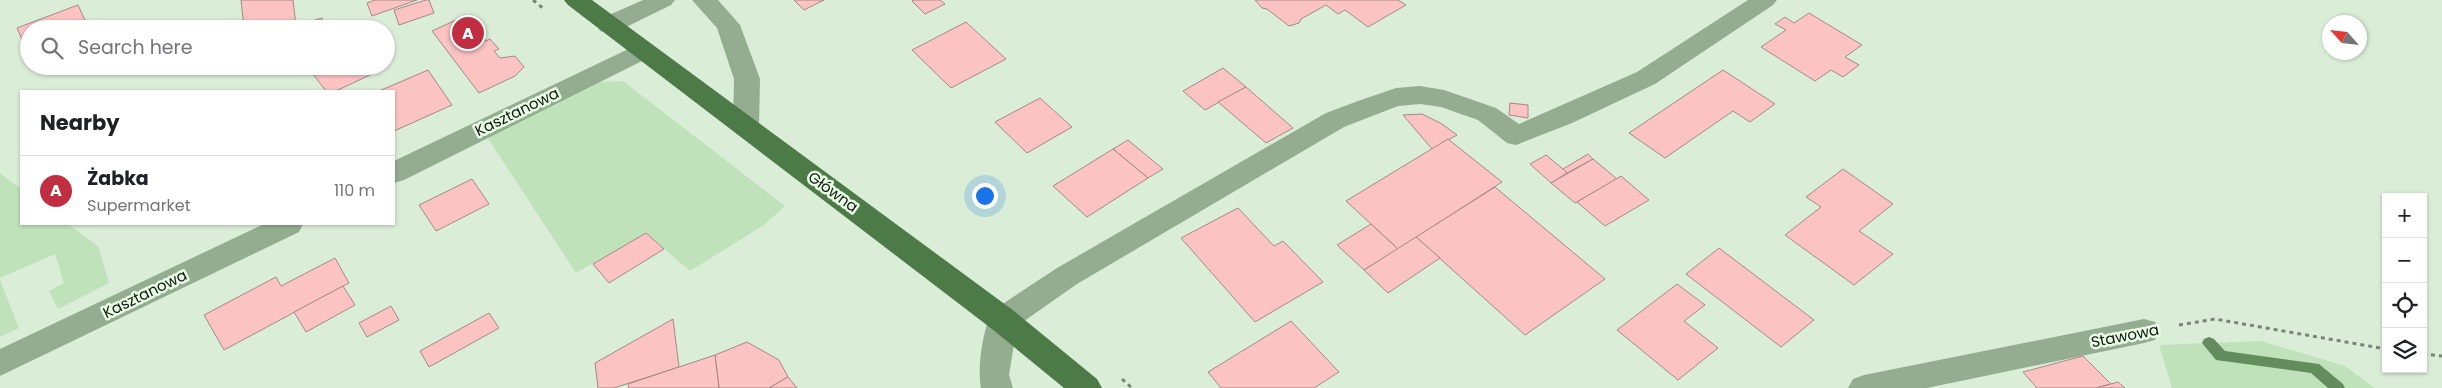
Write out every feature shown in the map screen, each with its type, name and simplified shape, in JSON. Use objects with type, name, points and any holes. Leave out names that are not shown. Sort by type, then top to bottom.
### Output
[{"type":"main road","name":"Główna","points":[[576,0],[1003,320],[1086,388]]},
{"type":"street","points":[[609,25],[662,0]]},
{"type":"street","points":[[704,0],[728,25],[747,79],[746,127]]},
{"type":"street","points":[[997,388],[994,375],[1003,320],[1068,276],[1335,120],[1396,97],[1420,95],[1444,99],[1487,114],[1516,136],[1563,117],[1646,78],[1766,0]]},
{"type":"street","name":"Kasztanowa","points":[[395,173],[641,50]]},
{"type":"street","name":"Kasztanowa","points":[[0,363],[287,225]]},
{"type":"street","name":"Stawowa","points":[[1864,388],[2144,331]]},
{"type":"path","name":"Stawowa","points":[[2144,331],[2215,319],[2382,348]]},
{"type":"path","points":[[2427,354],[2442,356]]},
{"type":"green space","points":[[623,81],[785,206],[764,225],[690,271],[646,233],[576,273],[487,137],[595,82]]},
{"type":"green space","points":[[0,173],[20,188],[20,225],[69,225],[98,246],[109,283],[58,309],[49,291],[64,283],[55,254],[0,278]]},
{"type":"green space","points":[[0,280],[19,328],[0,337]]},
{"type":"green space","points":[[2261,341],[2345,366],[2375,388],[2172,388],[2159,345]]},
{"type":"building","points":[[241,0],[293,0],[295,20],[243,20]]},
{"type":"building","points":[[375,0],[417,0],[372,16],[367,3]]},
{"type":"building","points":[[429,0],[434,13],[399,25],[394,10]]},
{"type":"building","points":[[794,0],[824,0],[804,10]]},
{"type":"building","points":[[940,0],[945,4],[925,14],[912,1]]},
{"type":"building","points":[[1255,0],[1398,0],[1406,5],[1368,27],[1345,10],[1338,14],[1326,5],[1301,19],[1299,23],[1289,26],[1267,9],[1262,8]]},
{"type":"building","points":[[78,5],[85,20],[38,20]]},
{"type":"building","points":[[1809,13],[1862,45],[1845,57],[1859,65],[1843,77],[1831,70],[1815,81],[1761,47],[1786,30],[1775,24],[1785,17],[1794,23]]},
{"type":"building","points":[[465,16],[486,41],[490,39],[499,49],[494,51],[500,58],[515,56],[524,67],[515,76],[479,93],[432,31]]},
{"type":"building","points":[[966,22],[1006,59],[951,88],[912,50]]},
{"type":"building","points":[[1223,68],[1246,87],[1205,110],[1183,91]]},
{"type":"building","points":[[428,70],[452,105],[395,131],[395,90],[381,90]]},
{"type":"building","points":[[1723,70],[1775,104],[1750,122],[1733,111],[1665,158],[1629,133]]},
{"type":"building","points":[[314,75],[370,75],[338,90],[325,90]]},
{"type":"building","points":[[1246,87],[1293,128],[1266,143],[1218,102]]},
{"type":"building","points":[[1040,98],[1072,127],[1027,153],[995,122]]},
{"type":"building","points":[[1510,103],[1528,105],[1528,118],[1509,115]]},
{"type":"building","points":[[1422,114],[1442,124],[1457,135],[1432,149],[1403,115]]},
{"type":"building","points":[[1448,139],[1502,182],[1398,249],[1346,201]]},
{"type":"building","points":[[1128,140],[1163,169],[1148,178],[1113,149]]},
{"type":"building","points":[[1113,149],[1148,178],[1087,217],[1053,186]]},
{"type":"building","points":[[1588,154],[1593,159],[1567,173],[1563,169]]},
{"type":"building","points":[[1546,155],[1567,173],[1551,183],[1530,164]]},
{"type":"building","points":[[1593,159],[1617,179],[1575,203],[1551,183]]},
{"type":"building","points":[[1843,169],[1893,204],[1859,231],[1893,254],[1854,285],[1785,235],[1821,207],[1806,197]]},
{"type":"building","points":[[1621,176],[1649,200],[1605,226],[1577,202]]},
{"type":"building","points":[[472,179],[489,204],[436,231],[419,205]]},
{"type":"building","points":[[1495,187],[1605,279],[1525,335],[1416,237]]},
{"type":"building","points":[[1238,208],[1274,246],[1283,241],[1323,282],[1255,322],[1181,238]]},
{"type":"building","points":[[1371,224],[1398,249],[1364,270],[1337,245]]},
{"type":"building","points":[[646,233],[664,249],[609,283],[593,264]]},
{"type":"building","points":[[1416,237],[1440,258],[1388,293],[1364,270]]},
{"type":"building","points":[[1719,248],[1814,320],[1781,347],[1686,274]]},
{"type":"building","points":[[335,258],[349,283],[224,350],[204,315],[276,277],[281,286]]},
{"type":"building","points":[[1677,284],[1705,305],[1684,321],[1718,348],[1678,380],[1617,330]]},
{"type":"building","points":[[343,286],[355,305],[306,332],[294,312]]},
{"type":"building","points":[[391,306],[399,320],[367,337],[359,323]]},
{"type":"building","points":[[489,313],[499,328],[429,367],[420,351]]},
{"type":"building","points":[[673,319],[679,367],[614,388],[598,388],[595,363]]},
{"type":"building","points":[[1291,321],[1339,372],[1314,388],[1221,388],[1208,372]]},
{"type":"building","points":[[747,342],[779,360],[788,377],[769,388],[719,388],[715,355]]},
{"type":"building","points":[[715,355],[719,388],[629,388],[628,384]]},
{"type":"building","points":[[2083,356],[2111,384],[2096,388],[2037,388],[2023,372]]},
{"type":"building","points":[[788,377],[797,388],[769,388]]},
{"type":"building","points":[[2118,382],[2125,388],[2096,388],[2111,384]]},
{"type":"waterway","points":[[2209,343],[2221,356],[2314,368],[2338,388]]},
{"type":"place","name":"Żabka","points":[[468,33]]}]
